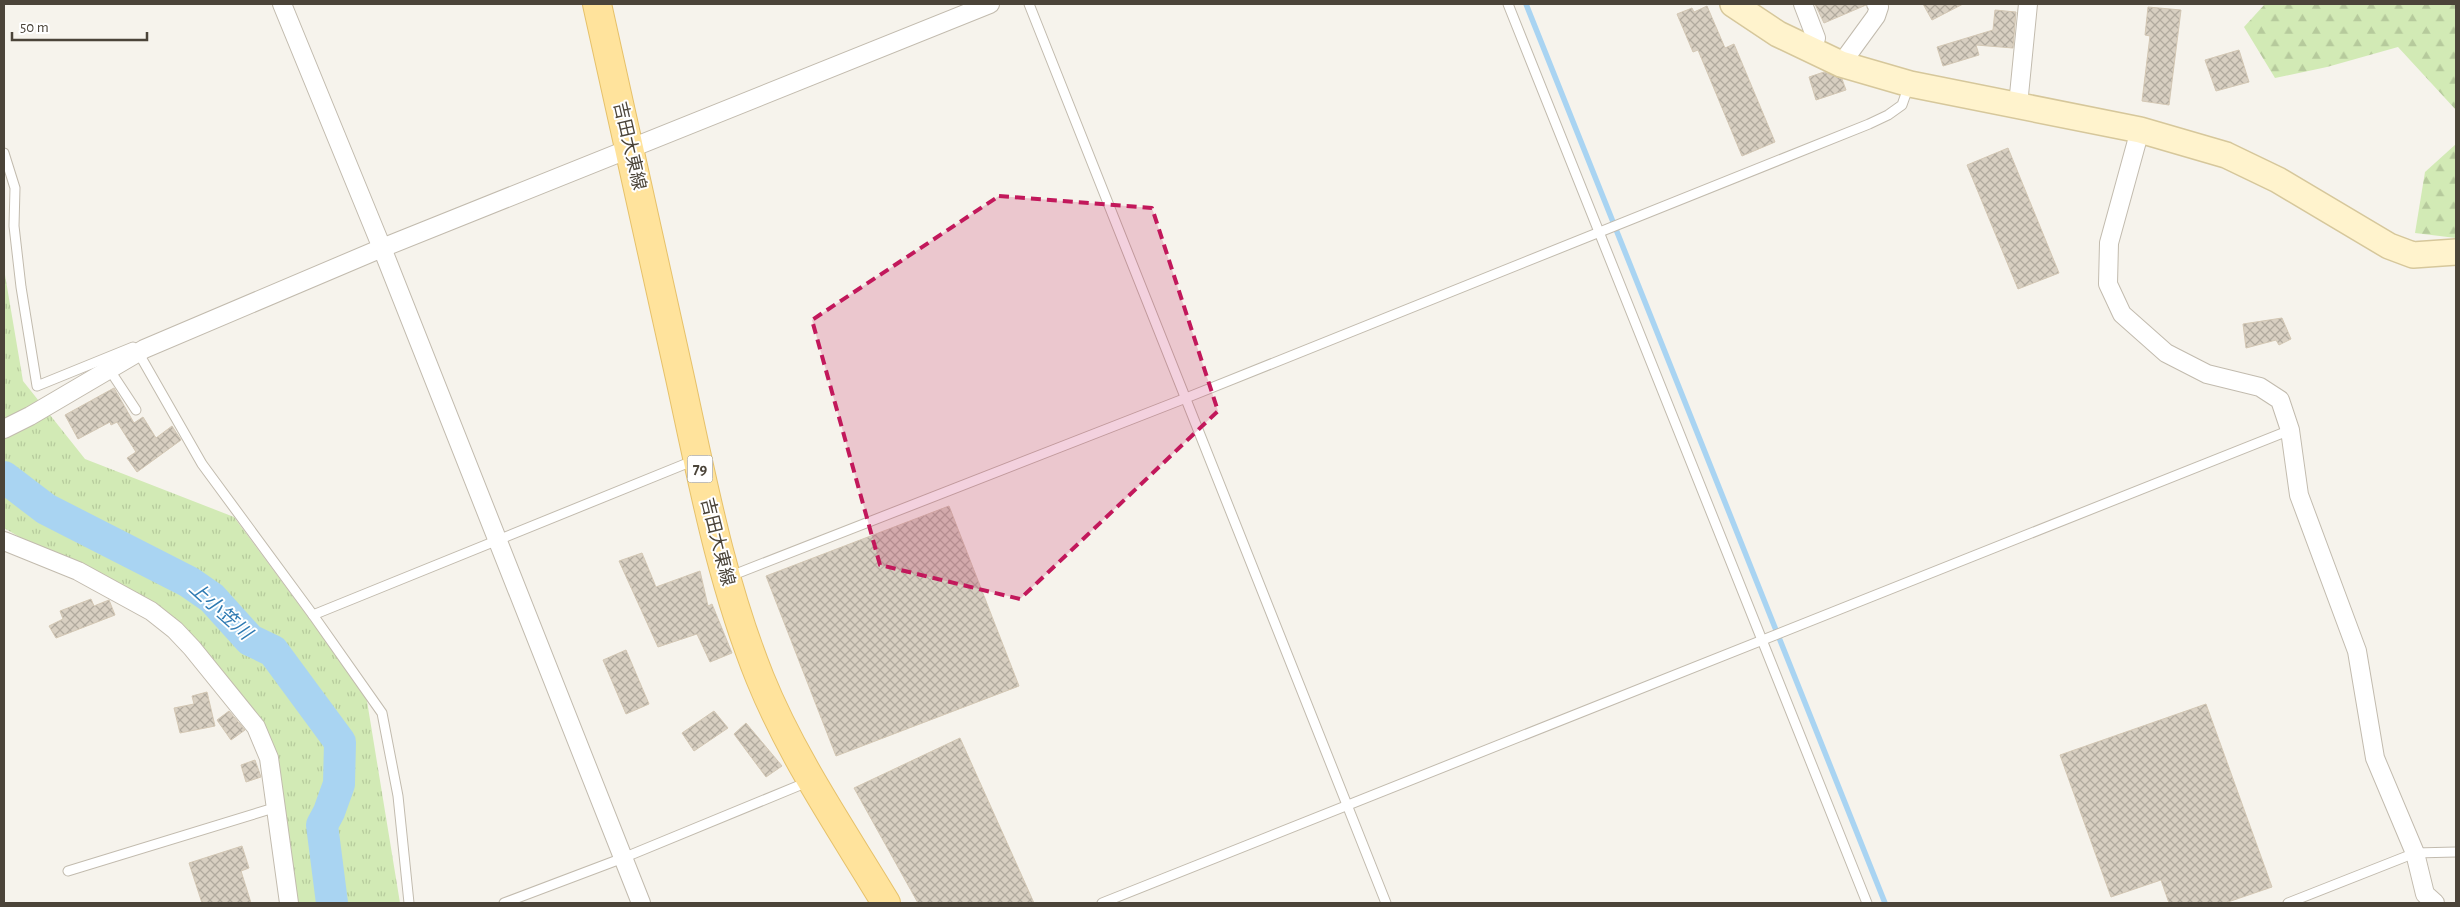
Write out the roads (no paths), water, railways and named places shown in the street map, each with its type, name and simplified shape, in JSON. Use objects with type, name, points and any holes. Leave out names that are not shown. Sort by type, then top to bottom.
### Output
[{"type":"main road","name":"吉田大東線","points":[[597,4],[697,459],[725,578],[740,625],[761,680],[812,780],[886,903]]},
{"type":"street","points":[[282,4],[382,248],[641,903]]},
{"type":"street","points":[[4,429],[30,416],[141,350],[382,248],[990,4]]},
{"type":"street","points":[[1733,4],[1778,34],[1841,64],[1910,84],[2140,130],[2226,155],[2278,180],[2389,246],[2413,255],[2456,252]]},
{"type":"street","points":[[1803,4],[1816,38],[1811,50]]},
{"type":"street","points":[[2018,105],[2028,4]]},
{"type":"street","points":[[1841,64],[1876,16],[1879,5]]},
{"type":"street","points":[[2140,130],[2109,242],[2108,284],[2122,314],[2166,352],[2207,374],[2260,387],[2280,400],[2290,430],[2299,495],[2357,651],[2375,758],[2414,853],[2425,894],[2435,903]]},
{"type":"street","points":[[4,541],[78,571],[152,611],[175,630],[256,727],[269,758],[289,903]]},
{"type":"lane","points":[[1029,4],[1386,903]]},
{"type":"lane","points":[[1508,4],[1604,231],[1867,903]]},
{"type":"lane","points":[[725,578],[1624,224],[1888,115],[1902,105],[1910,84]]},
{"type":"lane","points":[[4,153],[15,188],[14,226],[21,287],[37,386],[137,346],[141,350],[202,464],[382,713],[398,796],[409,903]]},
{"type":"lane","points":[[109,369],[136,410]]},
{"type":"lane","points":[[1102,903],[2290,430]]},
{"type":"lane","points":[[313,615],[697,459]]},
{"type":"lane","points":[[504,903],[623,858],[812,780]]},
{"type":"lane","points":[[68,871],[277,807]]},
{"type":"lane","points":[[2288,903],[2414,853],[2456,852]]},
{"type":"waterway","points":[[1526,4],[1885,903]]},
{"type":"waterway","name":"上小笠川","points":[[4,477],[46,509],[189,582],[212,598],[250,640],[273,651],[340,742],[339,784],[322,825],[332,903]]}]
